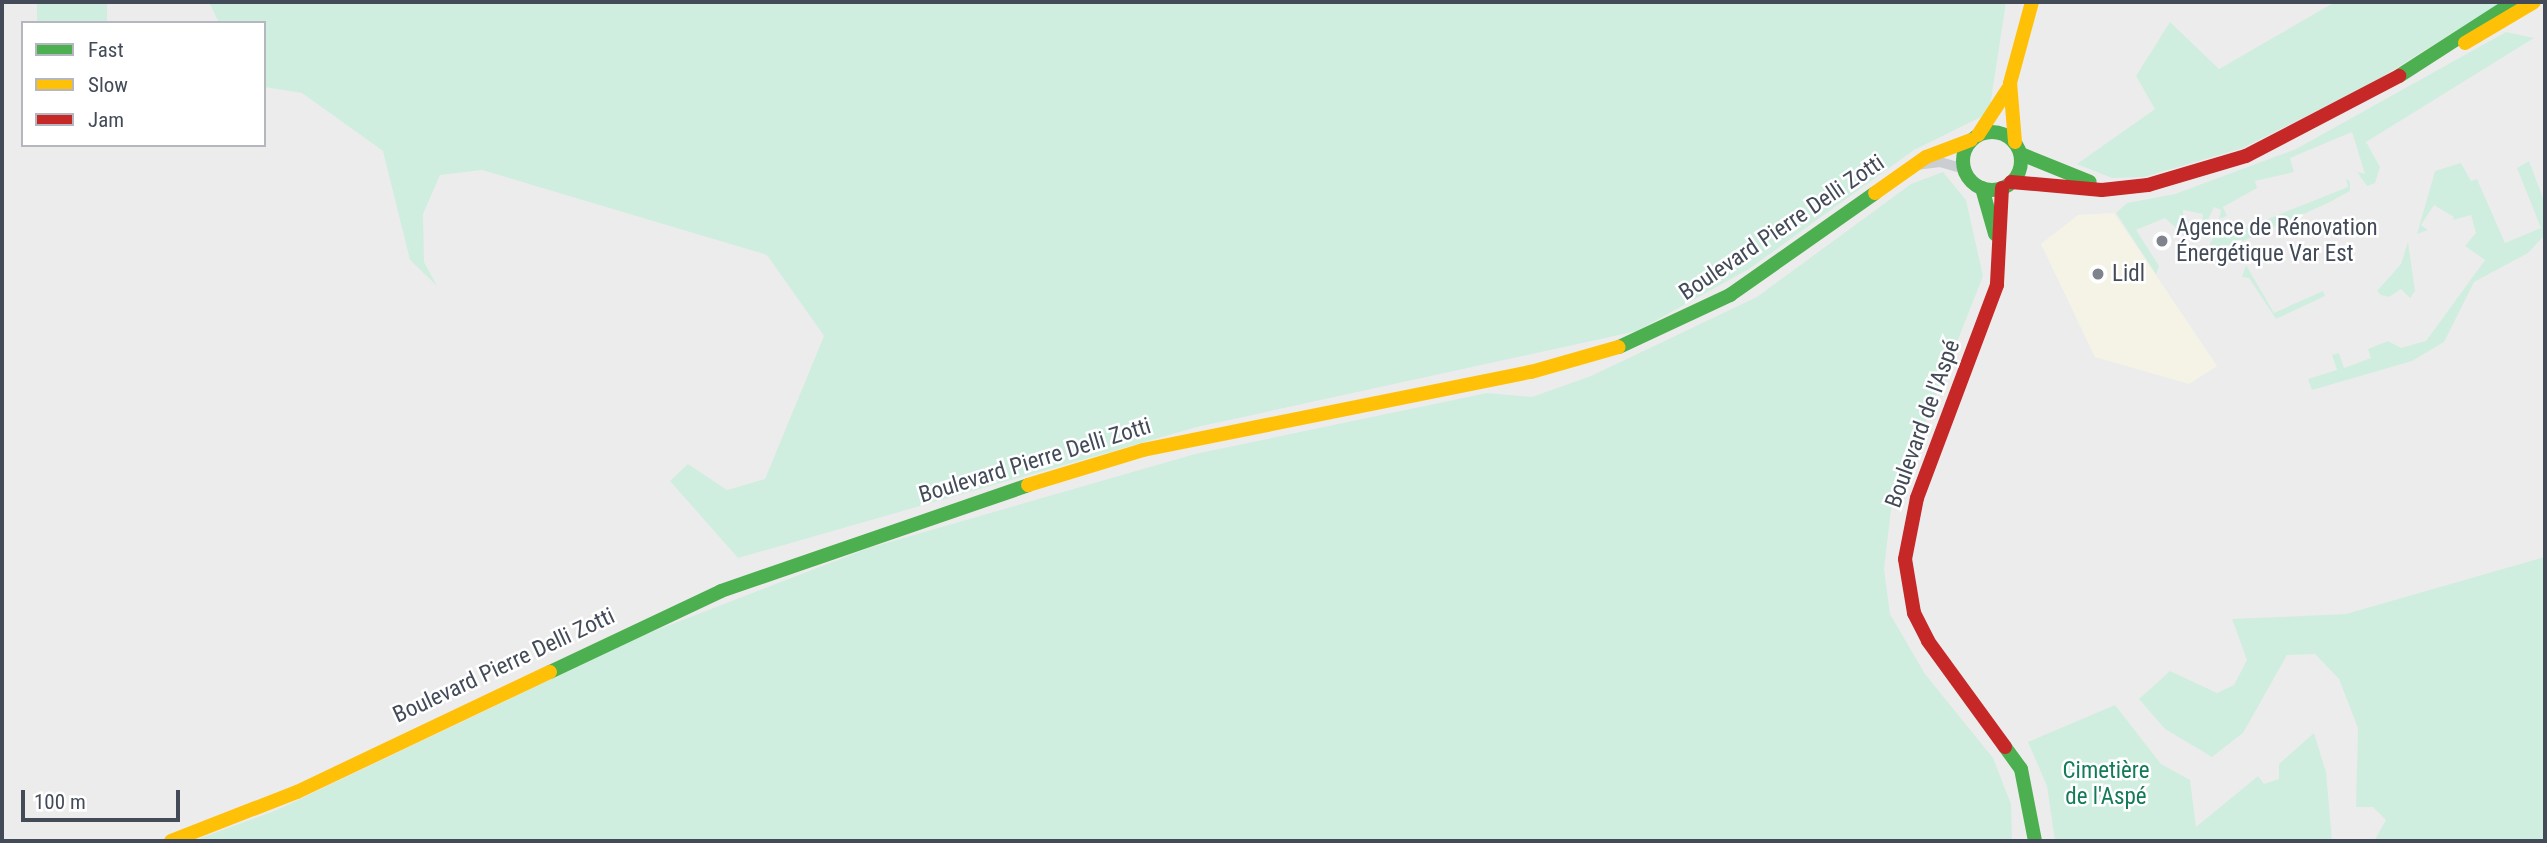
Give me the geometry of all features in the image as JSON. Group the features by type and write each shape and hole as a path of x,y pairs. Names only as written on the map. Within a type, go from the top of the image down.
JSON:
{"street":[{"path":"2380,88 2514,2"},
{"path":"2030,3 2010,83 1975,137 1964,169 1982,188 2007,185 2126,187 2246,156 2380,88 2534,2"},
{"path":"2007,185 2018,148 2010,83"},
{"path":"1975,137 1998,132 2018,148 2074,178 2126,187"},
{"name":"Boulevard Pierre Delli Zotti","path":"171,841 297,792 721,591 967,503 1143,450 1531,372 1637,342 1731,295 1915,166 1975,137"},
{"name":"Boulevard Pierre Delli Zotti","path":"1915,166 1940,162 1964,169"},
{"name":"Boulevard de l'Aspé","path":"2007,185 1999,242 1997,285 1917,498 1906,584 1928,641 2021,769 2035,841"},
{"name":"Boulevard de l'Aspé","path":"1982,188 1999,242"}],"shaded area":[{"path":"2114,213 2217,366 2189,384 2095,357 2041,244 2078,215"}],"green space":[{"path":"37,2 107,2 107,21 37,21"},
{"path":"209,2 2006,2 1989,113 1914,150 1749,269 1637,331 1197,427 738,558 670,481 688,464 727,490 765,479 824,336 767,255 482,170 440,175 423,214 424,262 437,286 410,260 383,151 302,93 266,87 266,21 218,21"},
{"path":"2335,2 2502,2 2374,82 2243,148 2144,177 2112,178 2077,164 2155,109 2136,76 2170,22 2219,69"},
{"path":"2506,32 2534,38 2366,142 2380,167 2375,183 2367,186 2357,172 2365,174 2352,132 2290,158 2294,172 2255,181 2257,188 2223,207 2227,216 2219,219 2221,210 2214,207 2202,232 2203,214 2183,210 2183,226 2195,245 2165,218 2136,230 2159,266 2156,274 2116,213 2127,203 2175,194 2296,149"},
{"path":"2529,161 2545,203 2543,237 2528,253 2474,282 2444,342 2412,361 2312,390 2308,379 2337,370 2332,355 2339,353 2344,368 2371,358 2368,349 2388,341 2401,348 2426,341 2485,260 2465,246 2476,233 2471,215 2453,220 2454,217 2434,205 2421,225 2428,230 2417,234 2435,171 2461,163 2471,181 2477,179 2505,243 2541,228 2517,168"},
{"path":"1943,172 1966,200 1983,276 1891,510 1884,569 1890,614 1925,674 1993,758 2011,804 2012,841 193,841 277,810 644,635 869,548 1195,454 1487,393 1532,397 1591,376 1757,297 1911,184"},
{"path":"2346,178 2350,182 2350,191 2330,202 2212,255 2206,251 2219,227 2229,223 2233,232 2243,229 2348,187"},
{"path":"2408,242 2415,291 2410,298 2401,289 2389,297 2381,295 2377,291 2401,264"},
{"path":"2246,265 2274,313 2323,291 2325,296 2276,319 2249,278 2242,277"},
{"path":"2545,557 2545,841 2374,841 2386,820 2373,807 2356,807 2358,728 2339,679 2315,654 2287,655 2243,733 2212,757 2165,729 2139,699 2170,671 2217,693 2234,685 2247,660 2232,619 2346,614"},
{"name":"Cimetière de l'Aspé","path":"2115,705 2161,764 2190,780 2196,827 2258,776 2264,784 2279,779 2279,764 2314,733 2326,772 2332,841 2055,841 2047,786 2028,742"}],"traffic: fast":[{"path":"2399,76 2514,2"},
{"path":"1986,132 1998,132 2013,140 2021,155 2021,161 2021,167 2013,182 1998,190 1986,190 1971,182 1963,167 1963,155 1971,140 1986,132"},
{"path":"2021,154 2090,182"},
{"path":"1982,188 1995,234"},
{"path":"1619,347 1730,295 1875,193"},
{"path":"550,672 721,591 1028,485"},
{"path":"2005,747 2021,769 2035,841"}],"traffic: slow":[{"path":"2015,142 2010,83 2032,2"},
{"path":"2465,43 2534,2"},
{"path":"1978,135 2008,89"},
{"path":"1875,193 1926,157 1971,140"},
{"path":"1028,485 1143,450 1531,372 1619,347"},
{"path":"171,841 297,792 550,672"}],"traffic: jam":[{"path":"2011,182 2102,190 2148,185 2246,156 2399,76"},
{"path":"2002,188 1997,285 1917,498 1905,559 1914,613 1928,641 2005,747"}],"place":[{"name":"Agence de Rénovation Énergétique Var Est","path":"2162,241"},
{"name":"Lidl","path":"2098,274"}]}
